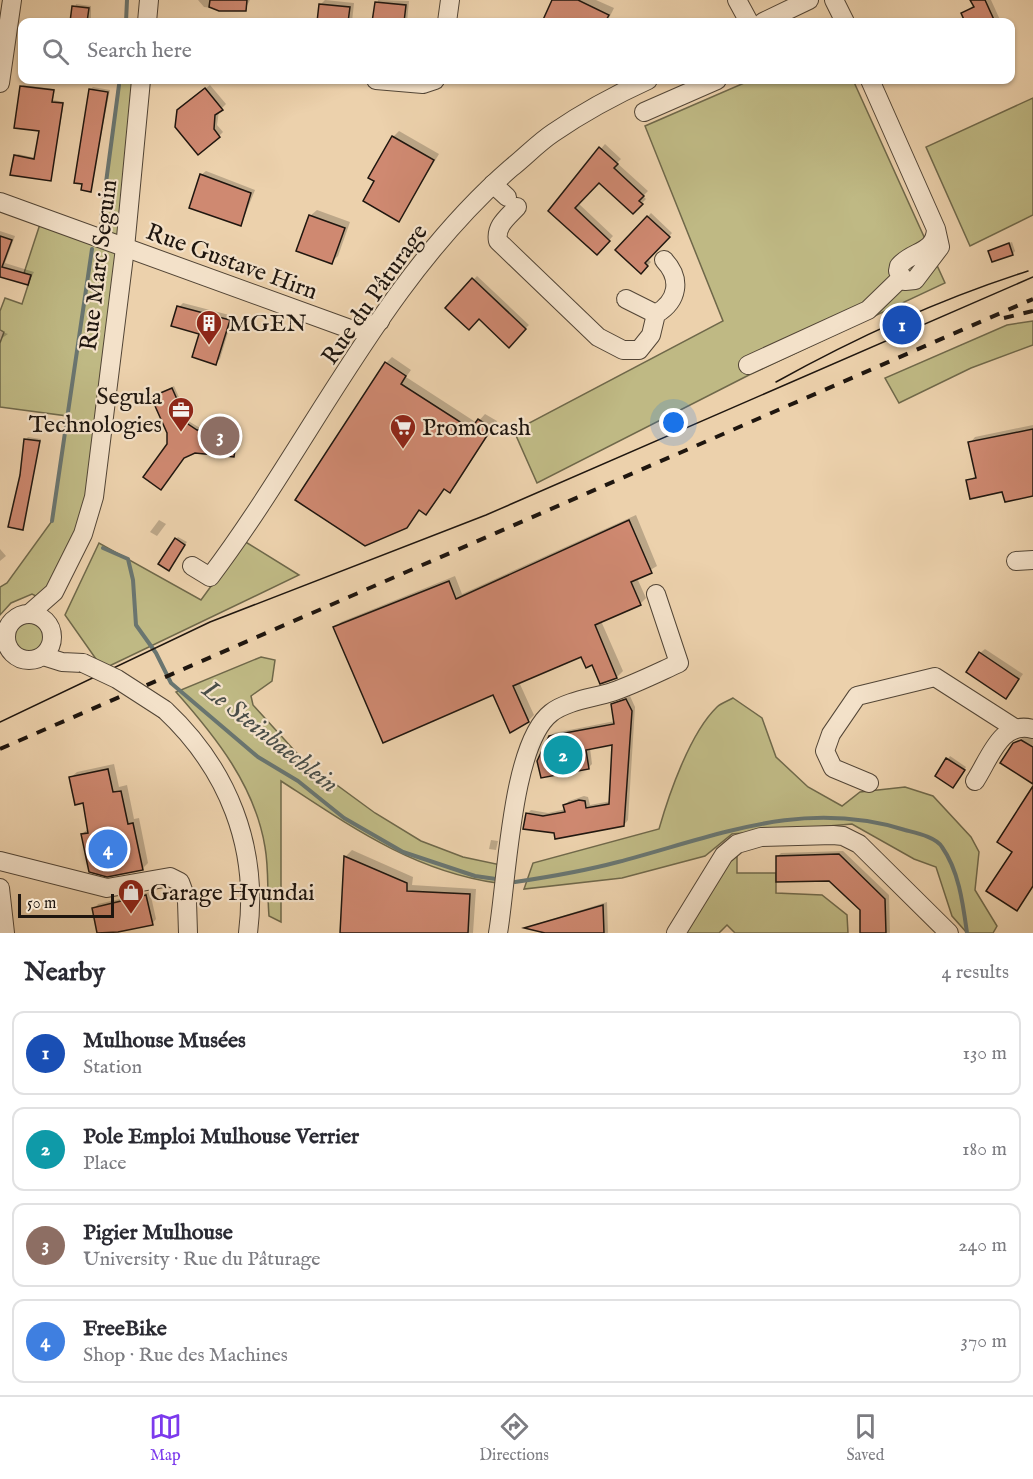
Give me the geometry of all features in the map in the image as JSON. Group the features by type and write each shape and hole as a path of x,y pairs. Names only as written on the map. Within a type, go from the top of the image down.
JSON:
{"street":[{"path":"0,83 12,0"},
{"path":"147,18 149,0"},
{"path":"448,18 450,0"},
{"path":"737,0 747,18"},
{"path":"771,18 809,0"},
{"path":"834,0 843,18"},
{"name":"Rue Marc Seguin","path":"29,614 54,592 79,543 94,497 126,248 141,84"},
{"name":"Rue du Pâturage","path":"192,566 210,577 237,542 380,321 449,229 494,184 552,134 641,84"},
{"path":"644,112 708,84"},
{"path":"748,365 868,310 901,278 899,266 928,249 935,238 936,229 872,84"},
{"path":"494,184 512,202 496,234 498,241 598,337 623,350 639,350 651,335 656,314 667,307 675,296 674,276 664,260"},
{"name":"Rue Gustave Hirn","path":"0,202 350,329"},
{"path":"626,299 639,308 656,314"},
{"path":"350,329 364,329 380,321"},
{"path":"350,329 356,339 357,357"},
{"name":"Rue Marc Seguin","path":"52,633 54,592"},
{"path":"498,933 516,798 524,759 536,733 550,713 614,691 680,663 656,594"},
{"path":"52,633 52,644 43,656 30,661 8,656 3,632 15,619 29,614 42,618 52,633 82,663 124,683 165,711 189,734 204,753 227,793 237,817 250,872 248,933"},
{"path":"43,656 62,662 82,663"},
{"path":"869,783 833,768 825,751 831,734 857,696 935,677 1012,728"},
{"path":"975,781 1005,733 1021,726 1033,729"},
{"path":"676,933 724,855 737,844 761,837 833,835 843,836 859,844 945,932"},
{"path":"0,861 107,888 170,877 180,882 187,901 188,933"},
{"path":"0,888 5,933"}],"shaded area":[{"path":"118,84 141,84 94,497 44,600 32,594 11,603 0,615 0,587 7,583 52,521 67,416 0,407 0,343 4,332 0,330 0,311 5,298 22,304 31,276 24,273 42,218 96,238 101,220"},
{"path":"742,84 855,84 945,283 749,375 537,483 514,431 723,321 645,126"},
{"path":"1033,98 1033,215 970,246 926,147"},
{"path":"1033,321 1033,345 971,368 899,403 885,378 1007,325"},
{"path":"244,541 299,575 103,669 65,615 99,543 201,600"},
{"path":"30,620 42,624 46,636 42,648 30,652 18,648 14,636 18,624"},
{"path":"261,657 275,660 272,681 251,696 253,705 304,761 375,813 421,841 463,857 501,865 497,883 466,877 410,857 358,830 281,781 281,922 269,916 265,847 252,803 243,783 219,745 176,692"},
{"path":"733,698 762,718 776,757 808,787 842,806 860,792 905,787 933,796 971,837 979,852 975,890 997,926 993,933 967,933 952,916 936,867 914,859 852,824 732,834 705,856 622,878 524,889 533,863 659,829 668,799 698,732 717,707"},
{"path":"737,844 737,873 776,873 776,893 822,895 847,915 848,933 735,933 727,925 719,933 678,933"}],"building":[{"path":"210,0 247,0 246,11 219,11 209,7"},
{"path":"552,0 578,0 609,15 607,18 544,18"},
{"path":"970,0 985,0 993,18 963,18 961,13 974,7"},
{"path":"375,2 406,5 404,18 373,18"},
{"path":"319,4 350,7 349,18 317,18"},
{"path":"72,6 89,8 88,18 70,18"},
{"path":"20,86 54,90 52,102 63,103 51,181 10,175 14,155 34,159 39,131 14,128"},
{"path":"205,88 223,110 215,115 214,129 220,137 198,155 175,127 177,110"},
{"path":"89,89 108,92 91,192 81,190 82,184 74,183"},
{"path":"392,136 434,160 399,222 363,201 374,181 368,178"},
{"path":"599,147 618,164 614,168 644,196 639,201 643,204 633,214 599,183 575,208 610,241 597,255 548,211"},
{"path":"200,174 251,193 241,226 189,208"},
{"path":"309,215 345,228 332,264 296,251"},
{"path":"647,216 670,237 645,263 648,266 641,274 615,250"},
{"path":"0,236 12,240 2,267 31,275 28,285 0,277"},
{"path":"1009,243 1013,255 992,262 988,251"},
{"path":"472,278 526,329 509,348 479,319 469,330 445,308"},
{"name":"MGEN","path":"177,306 230,320 216,365 192,357 199,334 171,326"},
{"name":"Promocash","path":"385,362 406,376 401,384 471,429 478,419 492,428 450,493 444,489 426,515 419,510 407,528 365,546 295,500"},
{"path":"172,388 188,424 197,430 237,434 234,457 195,453 184,458 161,490 143,477 167,444 167,433 151,397"},
{"path":"1033,429 1033,496 1005,502 1002,492 970,499 966,480 976,478 968,442"},
{"path":"24,439 40,441 23,530 8,527 20,475"},
{"path":"629,520 652,573 631,582 641,605 595,625 617,678 600,684 592,665 586,668 581,657 513,686 529,722 510,733 493,695 383,743 333,627 449,581 456,599"},
{"path":"175,538 185,545 169,571 158,564"},
{"path":"979,652 1019,679 1006,699 966,672"},
{"path":"626,699 632,711 624,826 555,839 554,833 523,829 526,813 543,816 565,812 563,805 579,800 585,801 586,808 609,804 612,745 586,750 589,769 541,778 537,761 549,736 614,724 611,704"},
{"path":"1021,740 1033,747 1033,784 1000,763 1013,743"},
{"path":"946,758 965,770 953,788 935,776"},
{"path":"108,769 113,792 121,791 128,824 133,823 143,870 107,877 89,872 81,834 88,833 83,803 75,805 69,777"},
{"path":"1033,786 1033,886 1017,911 986,891 1012,852 997,842"},
{"path":"839,854 885,899 886,933 860,933 860,910 829,881 776,882 776,856"},
{"path":"344,856 407,883 407,891 470,894 468,933 340,933"},
{"path":"146,895 153,925 118,932 97,933 92,908"},
{"path":"603,905 604,933 545,933 524,928"}],"waterway":[{"name":"Le Steinbaechlein","path":"126,18 127,0"},
{"name":"Le Steinbaechlein","path":"101,220 119,85"},
{"name":"Le Steinbaechlein","path":"52,521 92,249"},
{"name":"Le Steinbaechlein","path":"103,548 128,559 133,580 136,625 156,653 171,683 258,757 298,781 344,818 403,852 475,876 496,879"},
{"name":"Le Steinbaechlein","path":"515,882 605,865 760,824 795,819 831,818 867,821 920,834 939,844 953,866 962,899 967,933"}],"tram line":[{"path":"776,382 899,320 1028,271"},
{"path":"0,722 210,622 486,515 1033,277"}],"railway":[{"path":"0,749 1033,299"},
{"path":"1004,318 1033,311"}],"place":[{"name":"Mulhouse Musées","path":"902,325"},
{"name":"MGEN","path":"209,346"},
{"name":"Segula Technologies","path":"181,433"},
{"name":"Pigier Mulhouse","path":"220,436"},
{"name":"Promocash","path":"403,450"},
{"name":"Pole Emploi Mulhouse Verrier","path":"563,755"},
{"name":"FreeBike","path":"108,849"},
{"name":"Garage Hyundai","path":"131,915"}]}
